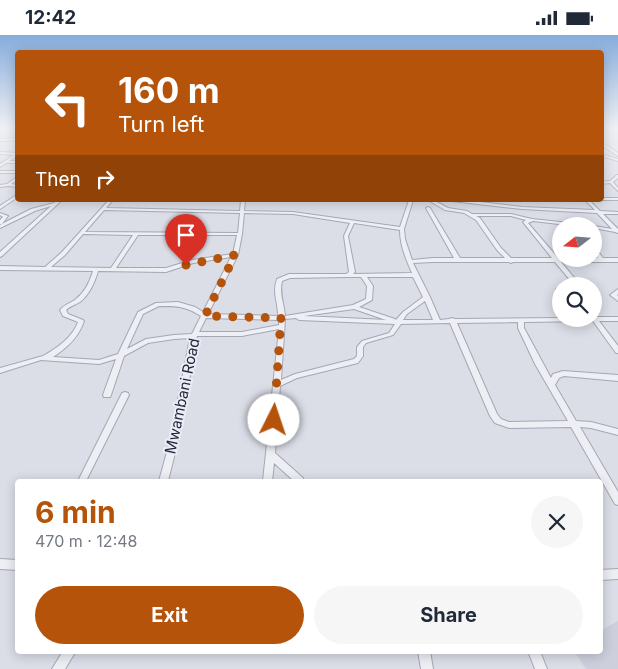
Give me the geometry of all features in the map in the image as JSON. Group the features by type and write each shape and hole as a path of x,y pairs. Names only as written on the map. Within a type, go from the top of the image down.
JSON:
{"street":[{"path":"0,166 11,158"},
{"path":"0,162 15,162"},
{"path":"0,172 15,172"},
{"path":"8,185 15,179"},
{"path":"612,199 618,190 615,180"},
{"path":"0,185 15,186"},
{"path":"0,208 15,197"},
{"path":"604,199 618,199"},
{"path":"604,199 618,204"},
{"path":"0,227 33,210 58,202"},
{"path":"0,255 58,202"},
{"path":"47,269 63,254 109,202"},
{"name":"Mwambani Road","path":"164,479 174,441 194,335 235,255 240,234 243,202"},
{"path":"411,202 402,229 401,239 436,321"},
{"path":"434,202 447,209 473,215 512,215 552,222"},
{"path":"492,202 498,205 618,213"},
{"path":"589,202 618,232"},
{"path":"428,208 458,260"},
{"path":"102,209 293,213 402,229"},
{"path":"556,210 559,217"},
{"path":"0,214 6,216 0,223"},
{"path":"473,215 478,219 499,249 511,261"},
{"path":"533,220 525,222 552,254"},
{"path":"346,276 352,272 346,236 353,221"},
{"path":"602,229 618,232"},
{"path":"81,233 240,234"},
{"path":"113,269 136,234"},
{"path":"0,268 171,270 192,263 235,255"},
{"path":"410,262 552,260"},
{"path":"602,260 618,260"},
{"path":"563,267 571,277"},
{"path":"0,371 56,352 77,331 81,321 65,315 63,310 66,306 77,301 86,292 95,276 96,269"},
{"path":"268,479 282,326 279,280 284,278 416,275"},
{"path":"281,318 354,307 369,300 370,286 363,276"},
{"path":"618,291 614,295 618,299"},
{"path":"276,385 295,377 356,361 360,356 359,349 362,344 391,334 404,313 427,297"},
{"path":"107,395 121,355 140,313 158,304 178,304 193,308 205,316 398,322 509,320 521,324 552,321"},
{"path":"354,307 398,322"},
{"path":"602,320 618,319"},
{"path":"452,320 494,416 498,421 509,425 591,425 618,433"},
{"path":"521,324 551,385 618,501"},
{"path":"41,358 94,362 121,355 146,341 194,335 242,335 282,326"},
{"path":"600,327 618,351"},
{"path":"551,385 556,376 563,373 618,379"},
{"path":"83,479 125,395"},
{"path":"271,455 298,479"},
{"path":"0,564 15,565"},
{"path":"603,575 618,574"},
{"path":"58,669 68,654"},
{"path":"424,654 427,669"},
{"path":"535,654 541,669"}],"shaded area":[{"path":"618,621 618,669 586,669 576,654 603,654 603,629"}],"route":[{"path":"186,265 235,255 205,316 281,318 282,326 274,420"}]}
